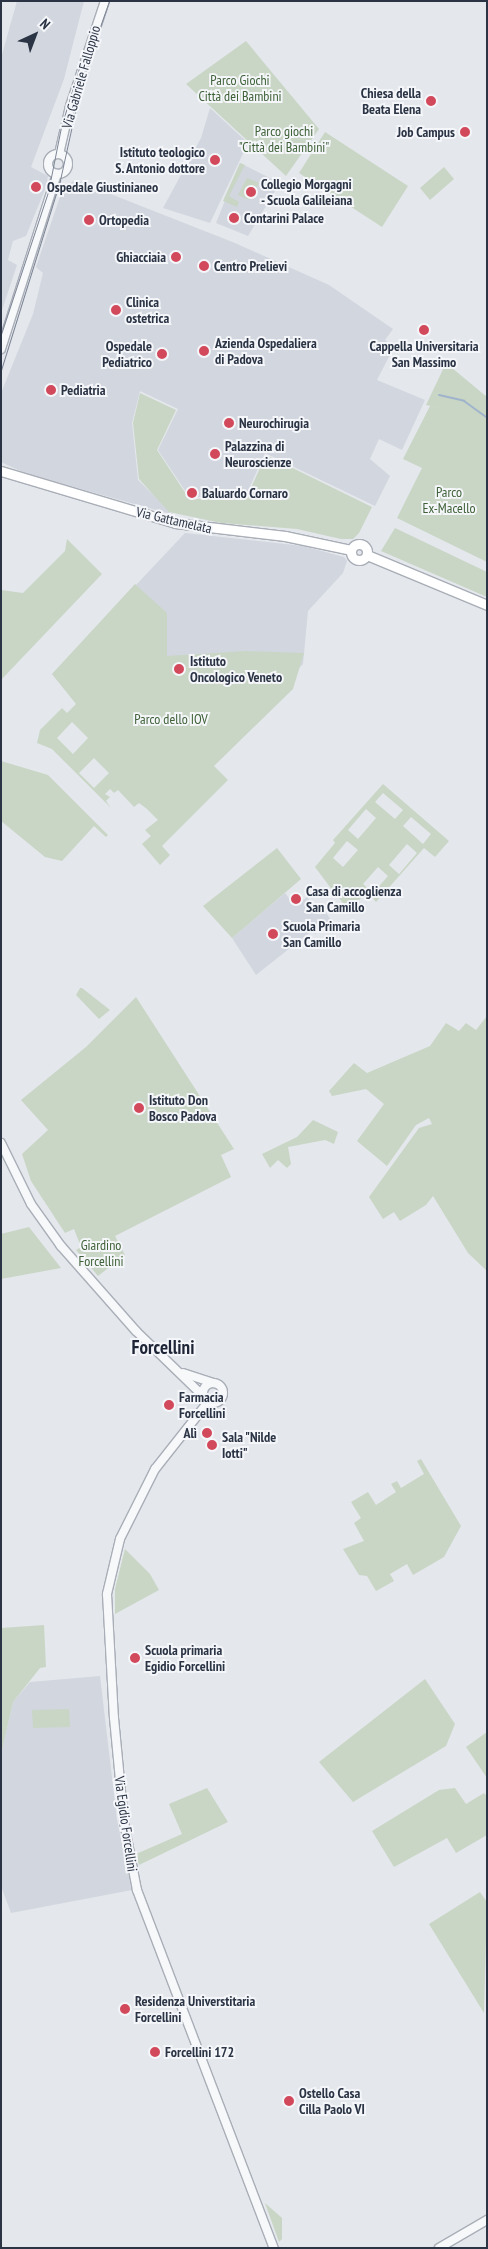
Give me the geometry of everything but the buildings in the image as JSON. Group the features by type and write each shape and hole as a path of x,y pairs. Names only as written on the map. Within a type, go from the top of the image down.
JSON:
{"main road":[{"name":"Via Gattamelata","path":"1,471 175,523 285,536 351,550 356,560 366,555 487,604"}],"street":[{"name":"Via Gabriele Falloppio","path":"59,154 70,106 104,1"},
{"path":"1,349 57,174 68,165 59,154 52,156 48,163 57,174"},
{"path":"1,1143 31,1204 56,1239 136,1331 183,1373 206,1399 218,1403 223,1397 221,1387 183,1373"},
{"path":"206,1399 204,1388 214,1383"},
{"name":"Via Egidio Forcellini","path":"206,1399 152,1473 120,1539 107,1594 114,1718 124,1822 137,1890 274,2248"},
{"path":"439,2248 487,2220"}],"shaded area":[{"path":"17,1 84,1 64,79 31,167 48,176 46,187 26,236 13,241 8,260 17,265 1,313 1,58"},
{"name":"Istituto teologico S. Antonio dottore","path":"210,108 248,143 210,223 163,208 201,138"},
{"name":"Collegio Morgagni - Scuola Galileiana","path":"240,163 280,183 248,236 216,223"},
{"name":"Azienda Ospedaliera di Padova","path":"75,180 235,243 329,285 393,329 385,340 394,347 377,380 425,400 402,450 379,439 370,459 390,476 375,506 265,453 248,491 190,498 158,450 178,409 140,391 132,423 138,480 174,515 27,474 1,462 1,393 33,314 43,273 36,267 63,188"},
{"name":"Istituto Oncologico Veneto","path":"185,533 303,546 344,557 347,561 343,573 308,611 303,664 166,812 52,674"},
{"name":"Scuola Primaria San Camillo","path":"285,893 295,906 307,897 320,915 325,911 333,923 315,934 313,931 309,933 256,975 232,938"},
{"path":"100,1676 117,1820 132,1890 11,1913 1,1886 1,1755 13,1702 30,1682"}],"green space":[{"name":"Parco Giochi Città dei Bambini","path":"246,41 319,129 286,176 186,84"},
{"path":"325,132 408,186 382,227 299,173"},
{"path":"240,163 245,165 229,196 239,202 237,207 223,201"},
{"path":"444,167 454,179 430,200 420,188"},
{"path":"247,178 259,183 249,200 238,195"},
{"name":"Parco Ex-Macello","path":"446,363 487,397 487,562 397,518 422,468 403,459 430,406 449,410 426,405"},
{"path":"140,393 176,410 157,450 190,500 249,492 266,455 372,507 359,533 353,539 341,539 297,529 221,523 169,512 139,479 133,423"},
{"path":"395,528 487,572 487,597 381,551"},
{"path":"67,539 102,574 1,680 1,590 23,593 65,551"},
{"name":"Parco dello IOV","path":"135,584 167,613 167,656 246,651 304,653 293,689 214,766 228,780 162,846 170,855 160,865 142,844 151,836 145,830 158,820 147,809 139,803 134,807 118,790 114,793 110,789 105,794 110,797 106,801 111,808 52,749 37,743 40,730 62,708 67,713 76,704 52,674","holes":["72,722 88,738 73,754 57,738","94,758 109,773 94,788 79,773"]},
{"path":"1,761 48,775 108,835 106,837 94,826 62,861 45,857 1,821"},
{"path":"383,784 449,841 435,857 424,848 376,902 368,892 348,910 339,898 342,894 336,888 333,891 315,867 335,843 333,840","holes":["383,793 403,810 395,819 375,802","366,809 376,818 358,839 348,830","411,817 431,834 423,844 403,826","347,841 358,850 343,867 333,858","407,844 417,853 399,874 389,865","378,867 388,876 373,893 363,884"]},
{"path":"277,848 301,879 232,938 203,906"},
{"path":"80,988 110,1010 99,1019 76,995"},
{"name":"Giardino Forcellini","path":"136,997 234,1149 221,1155 231,1177 115,1236 125,1255 98,1276 76,1250 81,1247 74,1229 65,1233 31,1181 22,1154 48,1130 21,1100 86,1047"},
{"path":"487,1016 487,1271 468,1253 433,1196 426,1205 400,1221 394,1212 383,1219 369,1197 419,1128 432,1124 429,1118 416,1125 387,1166 357,1141 384,1104 366,1089 332,1096 329,1091 354,1063 367,1073 430,1046 446,1023 459,1031 466,1023 476,1030"},
{"path":"313,1120 338,1132 334,1144 325,1140 288,1147 291,1164 287,1168 278,1160 270,1168 262,1154 297,1137"},
{"path":"29,1227 61,1268 1,1279 1,1234"},
{"path":"421,1459 461,1526 444,1557 413,1575 407,1564 390,1574 394,1581 376,1591 367,1576 359,1575 343,1549 364,1541 354,1523 361,1518 351,1502 368,1492 376,1505 396,1492 391,1484 397,1481 401,1488 424,1474 417,1461"},
{"path":"125,1549 150,1574 159,1590 115,1614 115,1589"},
{"path":"44,1625 46,1667 40,1668 13,1702 1,1755 1,1628"},
{"path":"425,1679 455,1724 446,1746 353,1802 319,1762"},
{"path":"69,1709 70,1727 33,1728 32,1710"},
{"path":"487,1732 487,1778 466,1747"},
{"path":"207,1788 228,1822 139,1865 136,1854 182,1834 169,1804"},
{"path":"455,1788 466,1804 484,1793 487,1796 487,1835 456,1853 447,1838 394,1867 372,1831 439,1790"},
{"path":"480,1892 487,1902 484,2013 429,1924"},
{"path":"265,2203 282,2218 282,2239 279,2242"}],"waterway":[{"path":"439,395 464,401 487,418"}],"tram line":[{"path":"1,370 60,180 83,75 109,1"},
{"path":"1,334 48,192 61,127 91,29"}],"place":[{"name":"Chiesa della Beata Elena","path":"431,101"},
{"name":"Job Campus","path":"465,132"},
{"name":"Istituto teologico S. Antonio dottore","path":"215,160"},
{"name":"Ospedale Giustinianeo","path":"36,187"},
{"name":"Collegio Morgagni - Scuola Galileiana","path":"251,192"},
{"name":"Contarini Palace","path":"234,218"},
{"name":"Ortopedia","path":"89,220"},
{"name":"Ghiacciaia","path":"176,257"},
{"name":"Centro Prelievi","path":"204,266"},
{"name":"Clinica ostetrica","path":"116,310"},
{"name":"Cappella Universitaria San Massimo","path":"424,330"},
{"name":"Azienda Ospedaliera di Padova","path":"204,351"},
{"name":"Ospedale Pediatrico","path":"162,354"},
{"name":"Pediatria","path":"51,390"},
{"name":"Neurochirugia","path":"229,423"},
{"name":"Palazzina di Neuroscienze","path":"215,454"},
{"name":"Baluardo Cornaro","path":"192,493"},
{"name":"Istituto Oncologico Veneto","path":"179,669"},
{"name":"Casa di accoglienza San Camillo","path":"296,899"},
{"name":"Scuola Primaria San Camillo","path":"273,934"},
{"name":"Istituto Don Bosco Padova","path":"139,1108"},
{"name":"Farmacia Forcellini","path":"169,1405"},
{"name":"Alì","path":"207,1433"},
{"name":"Sala \"Nilde Iotti\"","path":"212,1445"},
{"name":"Scuola primaria Egidio Forcellini","path":"135,1658"},
{"name":"Residenza Universtitaria Forcellini","path":"125,2009"},
{"name":"Forcellini 172","path":"155,2052"},
{"name":"Ostello Casa Cilla Paolo VI","path":"289,2101"}],"district":[{"name":"Forcellini","path":"163,1348"}],"park label":[{"name":"Parco giochi \"Città dei Bambini\"","path":"284,140"}]}
